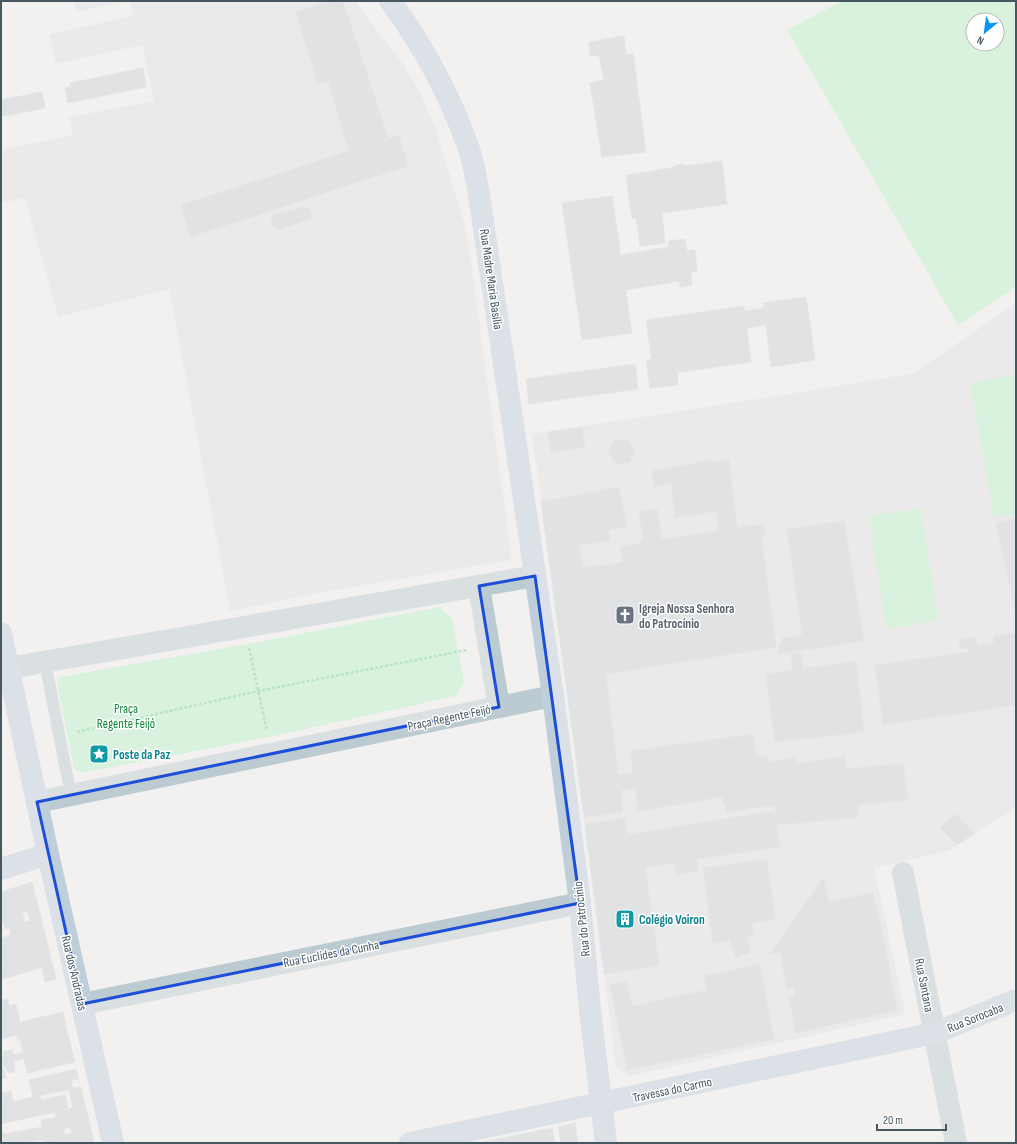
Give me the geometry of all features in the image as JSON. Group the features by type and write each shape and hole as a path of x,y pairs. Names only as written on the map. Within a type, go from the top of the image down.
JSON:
{"main road":[{"name":"Rua Madre Maria Basília","path":"390,1 408,25 436,73 455,112 468,148 478,188 535,576"},
{"path":"535,576 553,696"},
{"path":"1,633 37,802"},
{"name":"Rua do Patrocínio","path":"553,696 580,903 590,1010 606,1143"},
{"name":"Rua dos Andradas","path":"37,802 113,1143"},
{"path":"1,869 48,854"},
{"name":"Rua Sorocaba","path":"935,1033 1016,1000"},
{"name":"Travessa do Carmo","path":"410,1143 935,1033"}],"street":[{"path":"9,668 535,576"},
{"name":"Praça Regente Feijó","path":"479,586 499,707"},
{"name":"Praça Regente Feijó","path":"37,802 553,696"},
{"name":"Rua Santana","path":"903,873 956,1143"},
{"name":"Rua Euclides da Cunha","path":"82,1004 580,903"}],"lane":[{"path":"45,662 71,796"}],"path":[{"path":"248,644 269,738"},
{"path":"76,732 258,691 489,646"}],"highlighted area":[{"path":"535,576 580,903 82,1004 37,802 499,707 479,586"}],"shaded area":[{"path":"74,1 123,1 77,12"},
{"path":"130,1 356,1 401,61 421,94 436,129 467,233 512,560 334,590 230,611 169,289 58,317 25,198 1,203 1,150 73,135 69,117 154,101 142,45 55,64 50,34 133,16"},
{"path":"1016,303 1016,807 948,851 874,868 905,1011 902,1015 630,1076 616,1067 532,434 914,373"}],"green space":[{"path":"842,1 1016,1 1016,287 958,325 787,30"},
{"path":"1016,374 1016,513 994,518 970,383"},
{"path":"920,508 939,620 886,629 869,516"},
{"name":"Praça Regente Feijó","path":"440,607 452,619 464,682 456,696 269,737 81,773 74,768 57,683 60,677 248,644"}],"building":[{"path":"331,1 343,1 388,138 349,151 328,81 318,84 296,12"},
{"path":"624,36 626,53 624,53 624,55 633,54 646,152 602,157 590,83 604,80 599,55 590,56 589,42"},
{"path":"143,68 146,87 68,103 65,88 71,87 70,83"},
{"path":"42,92 45,108 1,117 1,100"},
{"path":"399,135 408,166 190,237 181,205"},
{"path":"722,161 727,204 662,213 665,243 640,246 636,218 632,219 626,175 672,168 683,164 686,166"},
{"path":"612,196 632,333 582,340 562,203"},
{"path":"306,207 312,212 312,217 309,219 279,230 272,226 272,217 275,214"},
{"path":"685,239 687,251 695,250 697,271 691,272 692,285 680,287 679,281 626,290 621,255 669,247 668,241"},
{"path":"806,297 815,360 771,367 766,325 747,328 744,311 764,308 763,303"},
{"path":"744,306 751,362 654,376 646,320"},
{"path":"652,359 654,376 677,373 678,385 650,388 646,360"},
{"path":"635,364 638,389 529,404 526,379"},
{"path":"582,427 585,447 551,452 548,432"},
{"path":"627,440 635,450 630,462 616,464 608,452 614,441"},
{"path":"713,460 713,463 729,460 737,528 764,524 765,536 761,537 761,533 684,545 687,568 658,572 655,558 623,562 620,547 640,544 639,542 643,541 639,512 657,509 662,539 719,531 716,511 675,518 671,484 654,487 652,471"},
{"path":"619,487 627,527 608,530 610,540 579,545 583,568 655,558 658,572 687,568 684,545 761,533 776,647 606,674 623,812 584,817 541,502"},
{"path":"1016,518 1016,615 996,523"},
{"path":"844,521 864,641 779,654 778,646 783,645 782,638 802,635 787,529"},
{"path":"1016,633 1016,705 883,725 875,665 969,652 969,648 960,649 959,640 977,637 977,645 994,643 993,636"},
{"path":"801,653 803,668 793,670 791,654"},
{"path":"856,661 864,732 775,742 766,674"},
{"path":"753,734 756,756 768,755 775,805 726,812 725,803 723,803 722,797 638,811 635,788 620,791 618,775 633,773 630,751"},
{"path":"845,757 846,769 903,763 908,800 857,805 858,817 777,825 769,762 796,758 797,763"},
{"name":"Colégio Voiron","path":"775,811 780,847 698,859 698,871 676,874 675,863 645,867 659,965 604,974 587,841"},
{"path":"955,814 975,833 957,845 940,828"},
{"path":"625,818 627,835 587,841 585,824"},
{"path":"767,859 775,919 752,923 754,935 746,936 751,952 736,957 730,940 713,943 703,868"},
{"path":"824,877 836,941 770,954"},
{"path":"32,882 41,917 30,921 27,911 22,913 25,922 5,929 1,917 1,892"},
{"path":"873,893 882,932 836,941 829,902"},
{"path":"41,917 48,946 17,956 9,928"},
{"path":"882,932 897,1010 796,1033 789,998 795,996 794,988 787,990 780,952"},
{"path":"11,935 17,956 1,961 1,938"},
{"path":"48,946 56,979 45,982 42,967 1,980 1,961"},
{"path":"760,964 774,1039 627,1070 610,985 627,982 632,1006 707,990 704,976"},
{"path":"8,999 9,1006 1,1008 1,1000"},
{"path":"16,1004 20,1022 63,1012 66,1027 18,1039 17,1035 1,1039 1,1008"},
{"path":"66,1027 75,1062 27,1073 24,1059 13,1061 15,1068 14,1072 9,1073 5,1066 3,1067 6,1078 1,1079 1,1053 2,1058 4,1057 3,1052 12,1050 13,1055 23,1053 20,1038"},
{"path":"76,1069 79,1079 71,1080 73,1089 33,1097 29,1080"},
{"path":"81,1087 85,1105 73,1108 69,1089"},
{"path":"11,1091 13,1101 1,1104 1,1093"},
{"path":"65,1095 68,1109 1,1124 1,1104 40,1096 41,1100"},
{"path":"85,1105 91,1129 72,1133 70,1127 60,1129 55,1112"},
{"path":"57,1117 60,1129 63,1129 65,1135 26,1143 1,1143 1,1133 4,1132 4,1134 42,1127 41,1120"},
{"path":"575,1123 578,1143 561,1143 558,1127"},
{"path":"552,1128 555,1143 518,1143 517,1135"},
{"path":"91,1129 94,1143 68,1143 74,1133"},
{"path":"74,1133 68,1143 43,1143 42,1140"},
{"path":"517,1135 518,1143 509,1143 508,1137"},
{"path":"508,1137 509,1143 479,1143"}],"place":[{"name":"Igreja Nossa Senhora do Patrocínio","path":"625,615"},
{"name":"Poste da Paz","path":"99,754"},
{"name":"Colégio Voiron","path":"625,919"}]}
